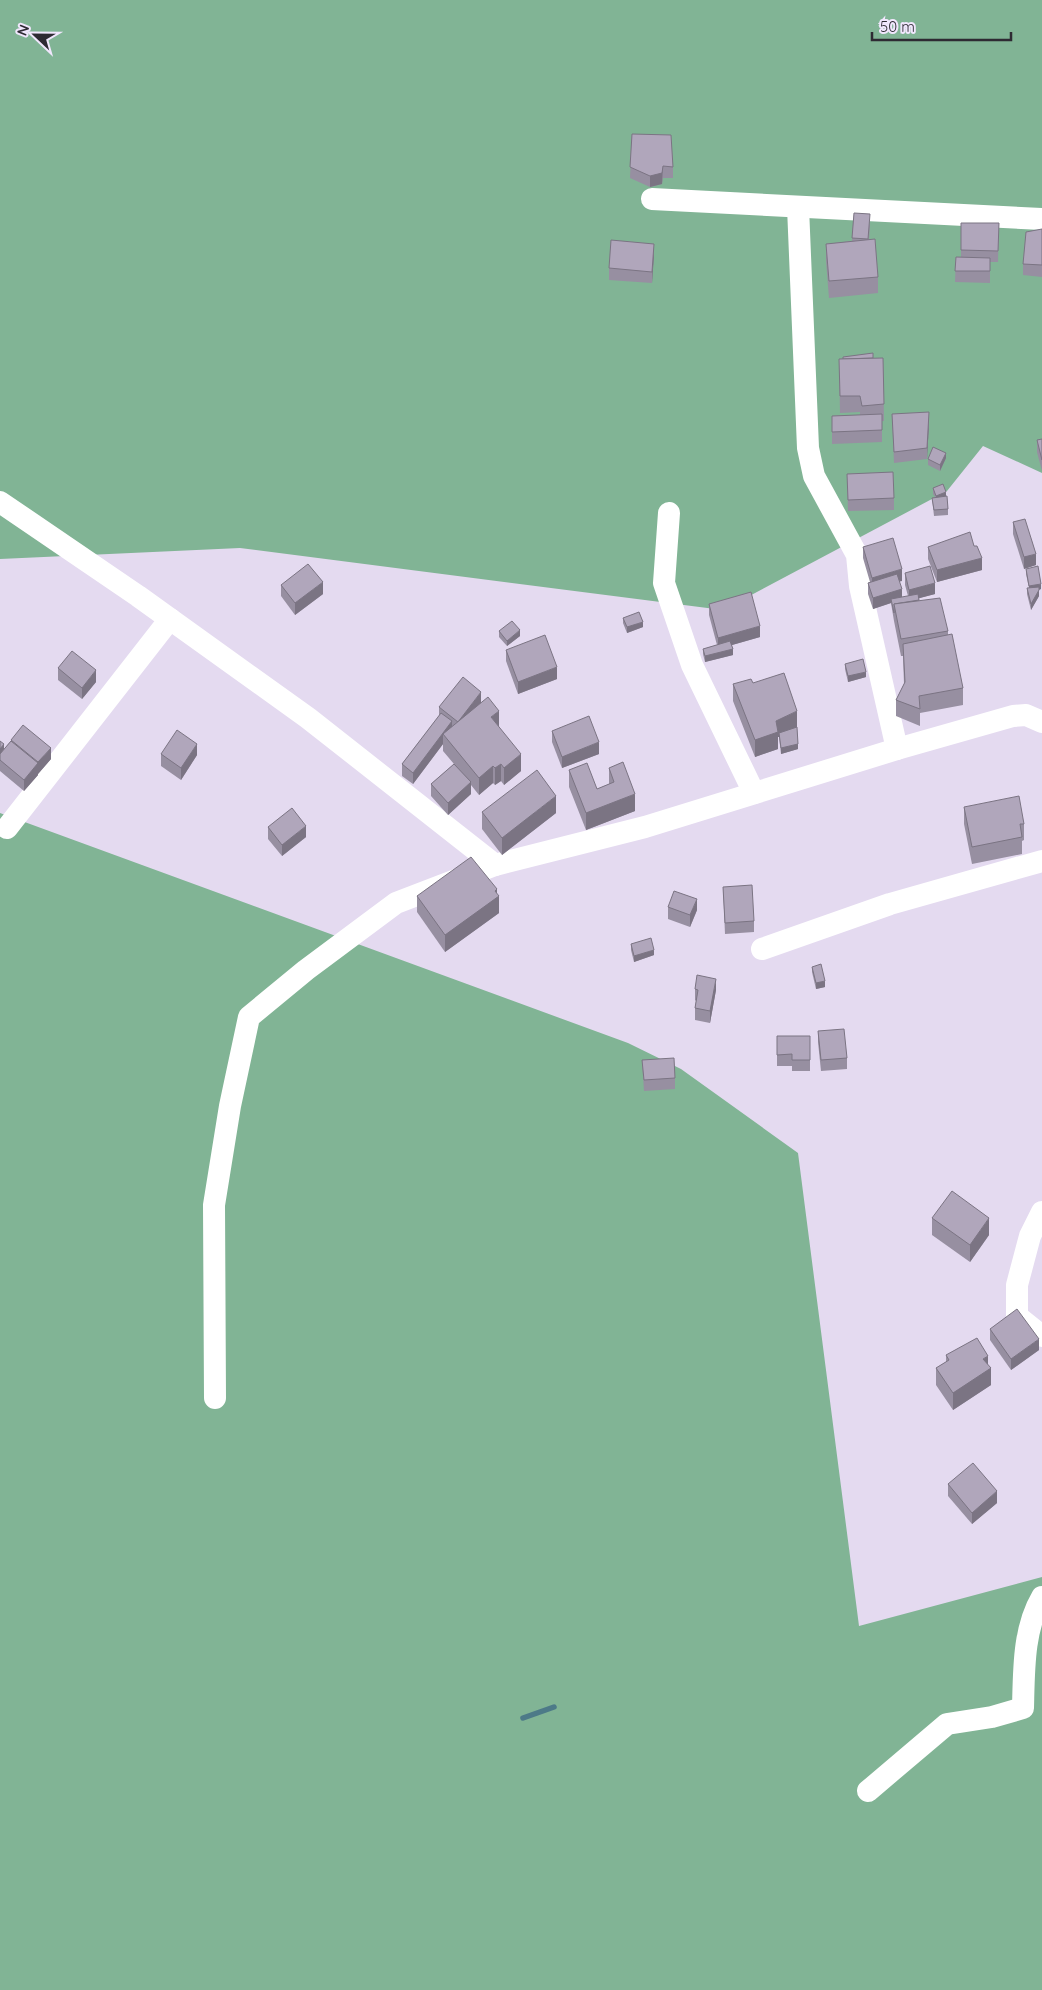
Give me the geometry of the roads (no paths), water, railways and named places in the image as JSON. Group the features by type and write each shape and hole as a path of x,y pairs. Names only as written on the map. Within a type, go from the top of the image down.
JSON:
{"street":[{"path":"652,199 1042,219"},
{"path":"798,207 808,448 814,476 857,555 860,586 897,749"},
{"path":"0,502 170,619 308,718 495,866"},
{"path":"669,513 664,583 692,665 754,793"},
{"path":"7,828 170,619"},
{"path":"215,1398 214,1205 230,1106 249,1018 396,903 495,866 645,827 897,749 1013,716 1026,715 1042,722"},
{"path":"762,949 890,904 1042,861"},
{"path":"1042,1212 1030,1236 1017,1285 1017,1316 1042,1336"},
{"path":"868,1791 947,1724 992,1717 1023,1708 1024,1667 1032,1613 1042,1597"}],"waterway":[{"path":"523,1718 554,1707"}]}
